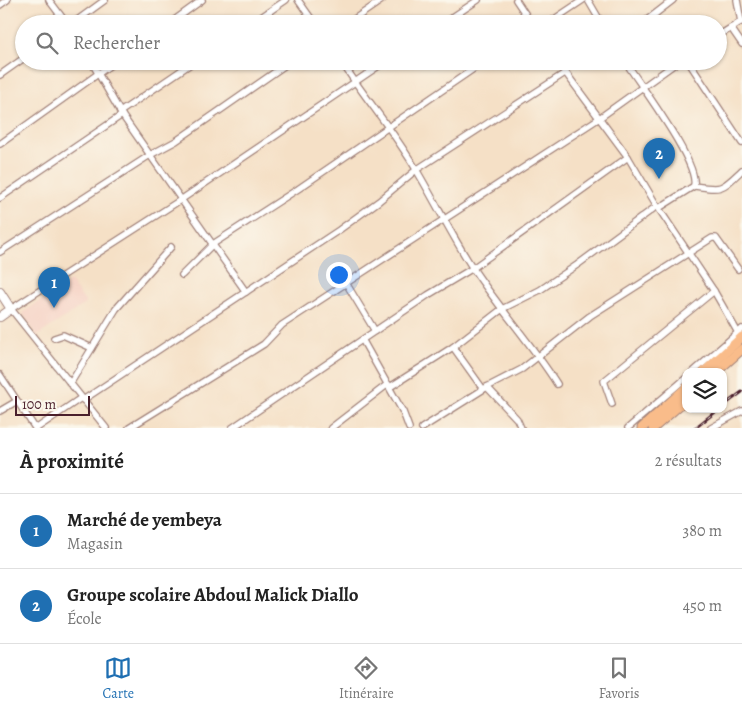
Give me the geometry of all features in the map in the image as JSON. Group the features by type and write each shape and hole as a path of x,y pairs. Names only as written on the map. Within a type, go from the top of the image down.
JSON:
{"main road":[{"path":"708,368 741,334"},
{"path":"721,368 742,349"},
{"path":"642,428 682,392"},
{"path":"653,428 682,403"}],"street":[{"path":"0,5 7,0"},
{"path":"49,0 60,15"},
{"path":"84,15 105,0"},
{"path":"181,15 202,0"},
{"path":"264,15 286,0"},
{"path":"298,0 309,15"},
{"path":"360,15 382,0"},
{"path":"456,15 478,0"},
{"path":"516,0 526,15"},
{"path":"560,15 583,0"},
{"path":"588,0 597,15"},
{"path":"654,15 673,0"},
{"path":"727,30 741,21 737,0"},
{"path":"731,28 742,44"},
{"path":"0,75 15,64"},
{"path":"96,70 121,114 246,292"},
{"path":"0,144 104,70"},
{"path":"0,198 182,70"},
{"path":"0,252 150,155 176,141 278,70"},
{"path":"347,70 416,170 443,220 473,268 539,356 557,384"},
{"path":"0,317 182,199 373,70"},
{"path":"182,274 213,244 298,189 472,70"},
{"path":"563,70 628,157 658,207 741,334 698,368"},
{"path":"631,70 679,143 696,179 694,186"},
{"path":"129,428 264,344 282,325 598,118 666,70"},
{"path":"694,70 742,143"},
{"path":"0,375 36,428 246,292 379,201 416,170 565,73"},
{"path":"232,428 363,341 428,295 473,268 628,157"},
{"path":"331,428 389,385 453,347 502,309 540,290 658,207 694,186 724,188 742,170"},
{"path":"422,428 485,388 522,369 590,316 712,238 716,238 738,269"},
{"path":"70,384 116,309 170,247"},
{"path":"346,283 375,332"},
{"path":"612,404 604,381 714,291"},
{"path":"0,292 10,309 106,428"},
{"path":"54,338 63,335 92,348"},
{"path":"363,341 389,385 409,428"},
{"path":"453,347 485,388 517,419 521,428"},
{"path":"628,428 682,381"},
{"path":"0,411 17,401"},
{"path":"711,428 742,411"}],"shaded area":[{"path":"70,281 86,303 37,336 22,313"}],"railway":[{"path":"727,403 742,392"},
{"path":"695,428 714,413"}],"place":[{"name":"Groupe scolaire Abdoul Malick Diallo","path":"659,179"},
{"name":"Marché de yembeya","path":"54,308"}]}
